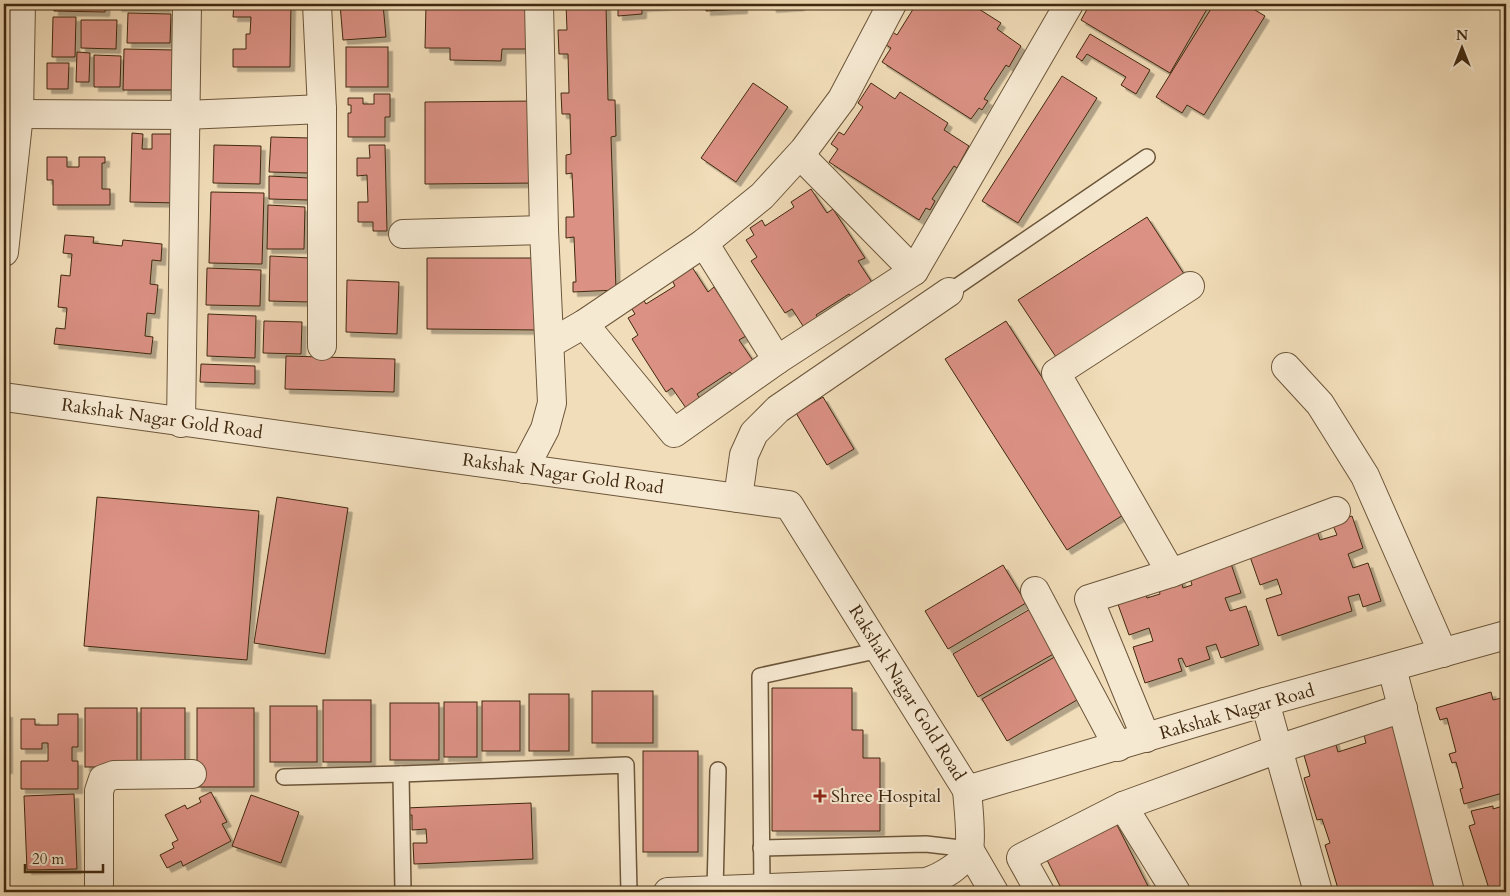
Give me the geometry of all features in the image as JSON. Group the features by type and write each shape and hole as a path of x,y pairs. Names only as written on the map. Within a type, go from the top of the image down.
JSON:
{"street":[{"path":"4,252 20,114 22,4"},
{"path":"181,422 187,4"},
{"path":"317,4 322,109 322,346"},
{"path":"524,469 545,429 552,403 551,343 544,230 539,4"},
{"path":"551,343 584,324 704,244 762,196 800,155 842,100 892,4"},
{"path":"584,324 674,433 777,360 914,271 1069,4"},
{"path":"20,114 185,115 322,109"},
{"path":"800,155 914,271"},
{"path":"403,234 544,230"},
{"path":"704,244 777,360"},
{"path":"1171,573 1056,373 1190,286"},
{"path":"738,498 744,456 754,433 778,409 949,292"},
{"path":"1286,367 1320,404 1365,476 1443,653"},
{"name":"Rakshak Nagar Gold Road","path":"4,397 790,505 967,790"},
{"path":"1146,738 1089,599 1171,573 1336,511"},
{"path":"1035,590 1118,746"},
{"name":"Rakshak Nagar Road","path":"967,790 1265,702 1506,635"},
{"path":"1392,668 1450,892"},
{"path":"1265,702 1318,892"},
{"path":"1040,892 1021,858 1122,806 1278,749 1402,708"},
{"path":"99,892 99,791 103,779 114,775 192,774"},
{"path":"967,790 969,849 994,892"},
{"path":"1122,806 1176,892"},
{"path":"668,892 762,888 834,888 926,882 937,885 960,862 969,849"}],"lane":[{"path":"949,292 1146,157"},
{"path":"762,888 760,676 880,650"},
{"path":"284,777 626,765 629,892"},
{"path":"718,770 728,890"},
{"path":"401,774 403,892"},
{"path":"761,848 926,844 969,849"}],"building":[{"path":"54,4 106,4 105,12 54,11"},
{"path":"117,4 166,4 166,8 117,7"},
{"path":"234,4 291,4 290,67 233,67 233,49 246,49 246,34 250,34 251,17 233,17"},
{"path":"340,4 383,4 386,37 343,40"},
{"path":"426,4 533,4 533,49 502,49 501,61 450,60 450,48 425,48"},
{"path":"566,4 606,4 608,100 615,100 616,136 611,137 616,290 573,292 573,282 576,282 574,237 566,238 566,217 574,217 572,173 566,174 566,155 571,154 570,114 562,114 561,93 569,93 568,54 559,54 558,30 567,30"},
{"path":"618,4 697,4 642,7 642,14 618,16"},
{"path":"706,4 743,4 743,9 706,11"},
{"path":"771,4 800,4 800,6 772,8"},
{"path":"911,4 971,4 1001,23 997,29 1021,46 1009,67 1006,65 984,99 988,101 982,110 979,108 971,119 882,62 891,48 883,43 891,31 897,35 915,6"},
{"path":"1090,4 1210,4 1170,73 1081,20"},
{"path":"1214,4 1245,4 1265,16 1204,115 1187,105 1182,113 1156,97"},
{"path":"128,13 171,14 170,43 127,43"},
{"path":"53,17 76,17 75,57 52,57"},
{"path":"81,20 117,20 116,49 81,48"},
{"path":"1090,34 1150,70 1136,94 1121,85 1126,77 1087,54 1082,61 1076,57"},
{"path":"346,47 388,47 388,87 346,87"},
{"path":"124,49 175,50 174,90 123,90"},
{"path":"77,52 90,53 89,82 76,82"},
{"path":"94,55 121,56 120,87 94,87"},
{"path":"47,63 69,63 68,89 47,89"},
{"path":"1062,76 1097,98 1018,223 982,201"},
{"path":"753,83 788,107 736,182 701,158"},
{"path":"871,83 895,99 900,92 948,123 944,130 969,146 957,168 954,166 932,199 935,201 930,210 926,208 919,220 829,162 838,149 831,144 839,132 844,135 863,107 858,103"},
{"path":"374,94 390,94 390,117 385,117 385,137 348,137 348,113 351,113 351,105 348,105 348,98 363,98 363,104 374,104"},
{"path":"538,101 539,183 425,184 425,102"},
{"path":"132,133 143,134 142,149 152,149 152,134 180,134 179,203 130,202"},
{"path":"271,137 310,138 309,173 269,172"},
{"path":"214,145 261,146 260,184 213,183"},
{"path":"369,145 385,145 387,231 373,231 373,222 358,222 358,202 368,202 367,175 357,176 357,158 370,158"},
{"path":"47,157 67,157 67,167 79,167 79,157 105,157 105,163 102,163 102,189 110,189 110,205 53,205 53,180 47,180"},
{"path":"269,176 309,178 308,200 269,199"},
{"path":"811,189 827,213 833,209 865,258 858,261 875,287 854,302 849,294 816,315 821,323 805,329 792,309 785,313 751,261 757,257 746,240 754,235 750,228 762,220 765,226 794,207 791,202"},
{"path":"211,192 264,193 262,264 209,263"},
{"path":"268,205 305,207 304,249 267,249"},
{"path":"1147,217 1184,274 1056,357 1018,300"},
{"path":"65,235 94,237 93,243 122,246 123,240 162,244 161,261 152,260 150,284 158,285 155,314 147,313 145,336 153,337 151,354 54,344 56,328 65,329 67,308 58,307 61,275 70,276 72,254 63,253"},
{"path":"270,256 311,258 310,302 269,301"},
{"path":"427,258 540,258 540,330 427,329"},
{"path":"692,267 708,292 714,287 746,336 739,340 756,365 736,380 730,372 697,394 702,402 693,407 691,404 686,408 672,388 666,392 632,339 638,335 628,318 635,314 630,306 643,299 646,304 675,286 672,280"},
{"path":"207,268 261,270 260,306 206,305"},
{"path":"347,280 399,282 397,334 346,332"},
{"path":"208,314 256,316 255,358 207,356"},
{"path":"264,321 302,322 301,354 263,353"},
{"path":"1006,321 1128,512 1067,550 945,359"},
{"path":"286,356 395,359 394,392 285,389"},
{"path":"201,364 255,366 255,384 200,382"},
{"path":"823,397 854,449 827,465 796,413"},
{"path":"97,497 259,511 247,660 84,646"},
{"path":"277,497 348,508 325,654 254,643"},
{"path":"1352,516 1363,548 1348,554 1353,568 1368,563 1381,601 1363,607 1359,594 1348,597 1352,611 1278,636 1266,599 1282,594 1277,579 1260,585 1248,551 1316,528 1320,540 1337,535 1332,523"},
{"path":"1229,558 1241,593 1225,598 1230,611 1246,606 1259,645 1221,658 1216,644 1206,647 1210,659 1186,667 1182,658 1178,659 1182,671 1145,683 1133,647 1153,641 1149,628 1129,635 1115,596 1143,587 1147,598 1160,594 1158,585 1180,577 1183,588 1192,585 1189,574"},
{"path":"1003,565 1026,603 948,649 925,611"},
{"path":"1032,608 1057,652 978,697 953,654"},
{"path":"1058,655 1082,697 1007,741 982,699"},
{"path":"772,688 852,688 852,730 863,730 863,758 880,758 880,831 772,831"},
{"path":"592,691 653,691 653,743 592,743"},
{"path":"1491,692 1493,700 1506,697 1506,792 1464,804 1460,789 1463,788 1456,762 1452,763 1449,754 1456,752 1447,718 1440,720 1436,708"},
{"path":"529,694 569,694 569,751 529,751"},
{"path":"323,700 371,700 371,762 323,762"},
{"path":"482,701 520,701 520,751 482,751"},
{"path":"444,702 477,702 477,757 444,757"},
{"path":"390,703 439,703 439,760 390,760"},
{"path":"270,706 317,706 317,762 270,762"},
{"path":"85,708 137,708 137,767 85,767"},
{"path":"141,708 185,708 185,763 141,763"},
{"path":"197,708 254,708 254,787 197,787"},
{"path":"4,713 8,713 8,769 4,769"},
{"path":"58,714 78,714 78,747 72,747 72,761 78,761 78,789 21,789 21,761 48,761 48,743 42,743 42,749 21,749 21,719 35,719 35,725 58,725"},
{"path":"1393,722 1438,892 1339,892 1325,845 1330,843 1322,819 1317,820 1304,778 1310,776 1301,745 1333,735 1338,752 1366,743 1363,731"},
{"path":"643,751 698,751 698,852 643,852"},
{"path":"211,792 227,822 222,824 231,841 183,866 181,861 167,868 160,855 174,848 172,843 178,840 165,815 185,805 187,809 201,802 199,798"},
{"path":"74,794 77,869 27,870 24,796"},
{"path":"251,795 299,812 281,863 232,846"},
{"path":"531,803 533,859 414,864 413,843 427,843 426,829 412,830 412,815 405,815 405,808"},
{"path":"1506,805 1506,892 1490,892 1469,826 1475,824 1471,811 1493,806 1493,809"},
{"path":"1117,825 1151,892 1063,892 1047,860"}],"place":[{"name":"Shree Hospital","path":"820,796"}]}
